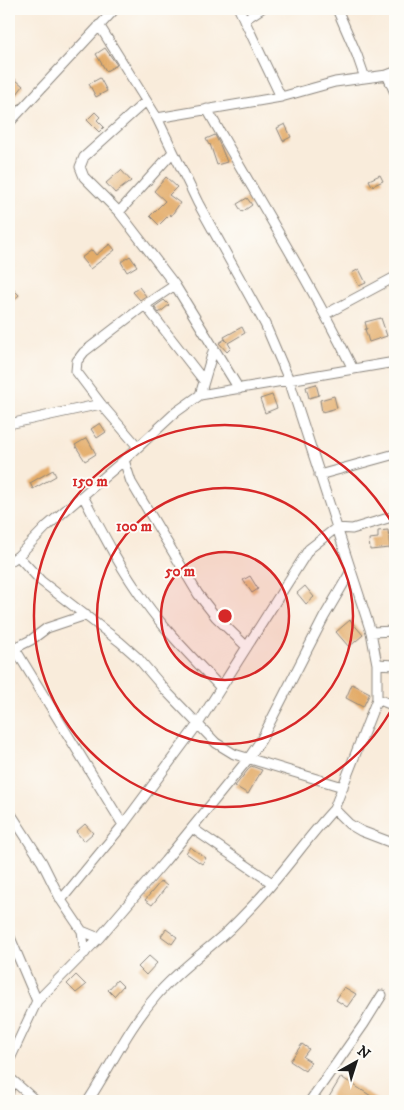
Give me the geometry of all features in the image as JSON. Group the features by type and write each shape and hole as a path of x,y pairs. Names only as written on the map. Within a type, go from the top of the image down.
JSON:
{"street":[{"path":"9,123 115,9"},
{"path":"239,9 281,97"},
{"path":"244,20 261,9"},
{"path":"338,9 365,78"},
{"path":"88,1101 108,1070 121,1043 156,995 182,970 230,930 334,809 377,699 377,664 371,632 289,380 265,324 198,202 157,118 99,25"},
{"path":"157,118 281,97 335,82 391,73 395,93"},
{"path":"146,101 84,157 80,167 84,177 119,212 176,285 239,389"},
{"path":"207,110 326,314 354,370"},
{"path":"119,212 174,152"},
{"path":"326,314 395,277"},
{"path":"138,446 101,404 76,371 77,361 84,352 176,285"},
{"path":"145,306 204,381"},
{"path":"200,395 214,348"},
{"path":"9,562 18,556 47,526 124,460 176,412 200,395 395,362"},
{"path":"9,424 101,404"},
{"path":"319,475 395,454"},
{"path":"124,460 131,482 198,594 216,617 247,648"},
{"path":"83,496 115,559 144,602 221,688"},
{"path":"61,900 123,825 198,724 309,550 336,528 352,529 395,516"},
{"path":"18,556 40,581 86,615 137,658 166,692 216,742 234,754 248,759 343,787"},
{"path":"9,1092 9,1061 37,1001 99,938 248,759 261,740 324,617 351,570"},
{"path":"15,648 46,628 86,615"},
{"path":"371,632 395,631"},
{"path":"9,639 123,825"},
{"path":"377,664 395,665"},
{"path":"377,699 395,706"},
{"path":"334,809 349,824 361,831 395,844"},
{"path":"9,811 42,862 61,900 82,931 85,953"},
{"path":"192,828 272,883"},
{"path":"82,931 99,938"},
{"path":"9,935 37,1001"},
{"path":"310,1101 359,1032 382,995"},
{"path":"9,1077 36,1101"}],"building":[{"path":"105,48 117,65 106,71 96,54"},
{"path":"9,74 23,86 14,98 9,94"},
{"path":"100,78 107,91 96,97 89,84"},
{"path":"95,112 100,117 97,120 104,127 99,132 87,120"},
{"path":"285,124 291,137 283,141 277,128"},
{"path":"215,135 227,162 217,165 210,144 206,139"},
{"path":"121,170 131,181 115,193 106,183"},
{"path":"380,175 383,181 372,186 369,180"},
{"path":"166,177 177,187 169,195 180,203 171,216 170,214 159,225 150,216 165,201 154,191"},
{"path":"247,198 252,205 242,212 237,204"},
{"path":"110,244 115,250 90,269 81,258 92,250 96,255"},
{"path":"130,256 137,266 127,272 121,262"},
{"path":"359,269 366,283 359,286 352,273"},
{"path":"9,285 19,295 9,306"},
{"path":"139,287 146,296 140,300 133,292"},
{"path":"164,300 169,305 159,313 154,307"},
{"path":"381,318 387,336 369,342 365,322"},
{"path":"242,327 245,333 228,343 231,348 227,352 219,343 225,339 227,342 224,337"},
{"path":"316,384 319,395 309,398 306,387"},
{"path":"272,395 277,408 265,413 260,399"},
{"path":"334,396 337,408 322,412 320,400"},
{"path":"100,423 106,432 97,438 91,429"},
{"path":"87,438 96,454 85,461 75,445"},
{"path":"53,470 56,476 33,489 30,483"},
{"path":"388,530 390,548 370,550 369,539 378,538 378,531"},
{"path":"250,576 258,589 252,593 243,580"},
{"path":"305,586 314,597 306,604 297,593"},
{"path":"350,620 363,635 349,647 336,632"},
{"path":"352,684 370,693 363,707 346,698"},
{"path":"251,766 262,770 248,794 235,786"},
{"path":"85,824 93,833 84,841 76,832"},
{"path":"190,847 206,858 202,864 186,853"},
{"path":"161,881 167,886 152,905 145,900"},
{"path":"166,929 177,937 172,944 161,936"},
{"path":"149,956 157,963 146,975 138,967"},
{"path":"76,975 86,985 76,993 67,984"},
{"path":"117,980 123,986 114,996 108,990"},
{"path":"344,987 356,994 347,1007 336,1000"},
{"path":"302,1044 309,1049 303,1057 311,1062 305,1071 290,1061"},
{"path":"341,1077 379,1101 336,1101 329,1097"}]}
